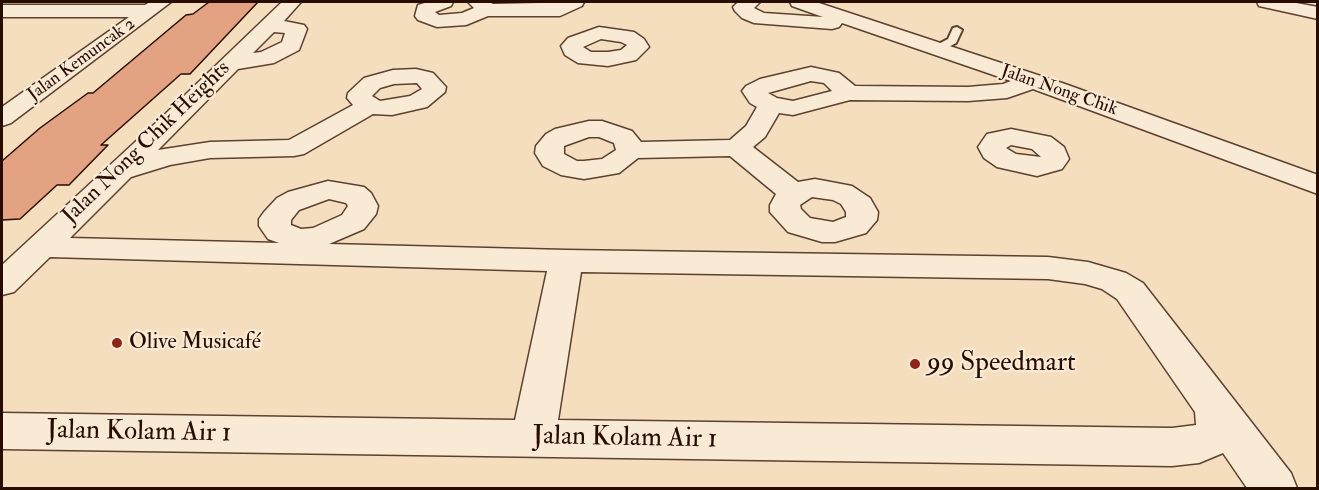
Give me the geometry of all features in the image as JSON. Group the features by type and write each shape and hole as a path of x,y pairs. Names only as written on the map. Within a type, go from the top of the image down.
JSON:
{"street":[{"name":"Jalan Nong Chik Heights","path":"2,284 169,125 292,2"},
{"path":"444,2 425,9 425,16 437,21 457,21 475,17 481,6 568,6 590,35"},
{"path":"751,2 742,8 761,19 863,24"},
{"name":"Jalan Nong Chik","path":"799,2 1032,81 1317,185"},
{"path":"1266,2 1317,13"},
{"path":"2,11 155,6"},
{"name":"Jalan Kemuncak 2","path":"2,118 155,6"},
{"path":"230,63 266,58 291,45 297,29 269,25"},
{"path":"737,148 756,130 771,105 759,98 754,91 758,87 800,75 821,75 831,78 845,88 844,93 968,94 1006,91 1032,81"},
{"path":"968,94 1011,137"},
{"path":"118,172 165,158 210,150 294,148 369,106"},
{"path":"169,125 210,150"},
{"path":"294,148 299,198"},
{"path":"630,150 737,148 794,193"},
{"path":"40,247 567,261 1048,268 1088,273 1114,281 1130,291 1274,489"},
{"path":"533,438 567,261"},
{"name":"Jalan Kolam Air 1","path":"2,431 1172,447 1199,444 1218,434 1216,407"}],"lane":[{"path":"937,49 952,41 957,30"}],"building":[{"path":"209,2 258,2 190,74 181,74 101,145 108,145 69,185 57,185 20,219 2,220 2,161 40,128 88,93 93,93 186,15 193,14"}],"place":[{"name":"Olive Musicafé","path":"117,343"},
{"name":"99 Speedmart","path":"915,364"}]}
